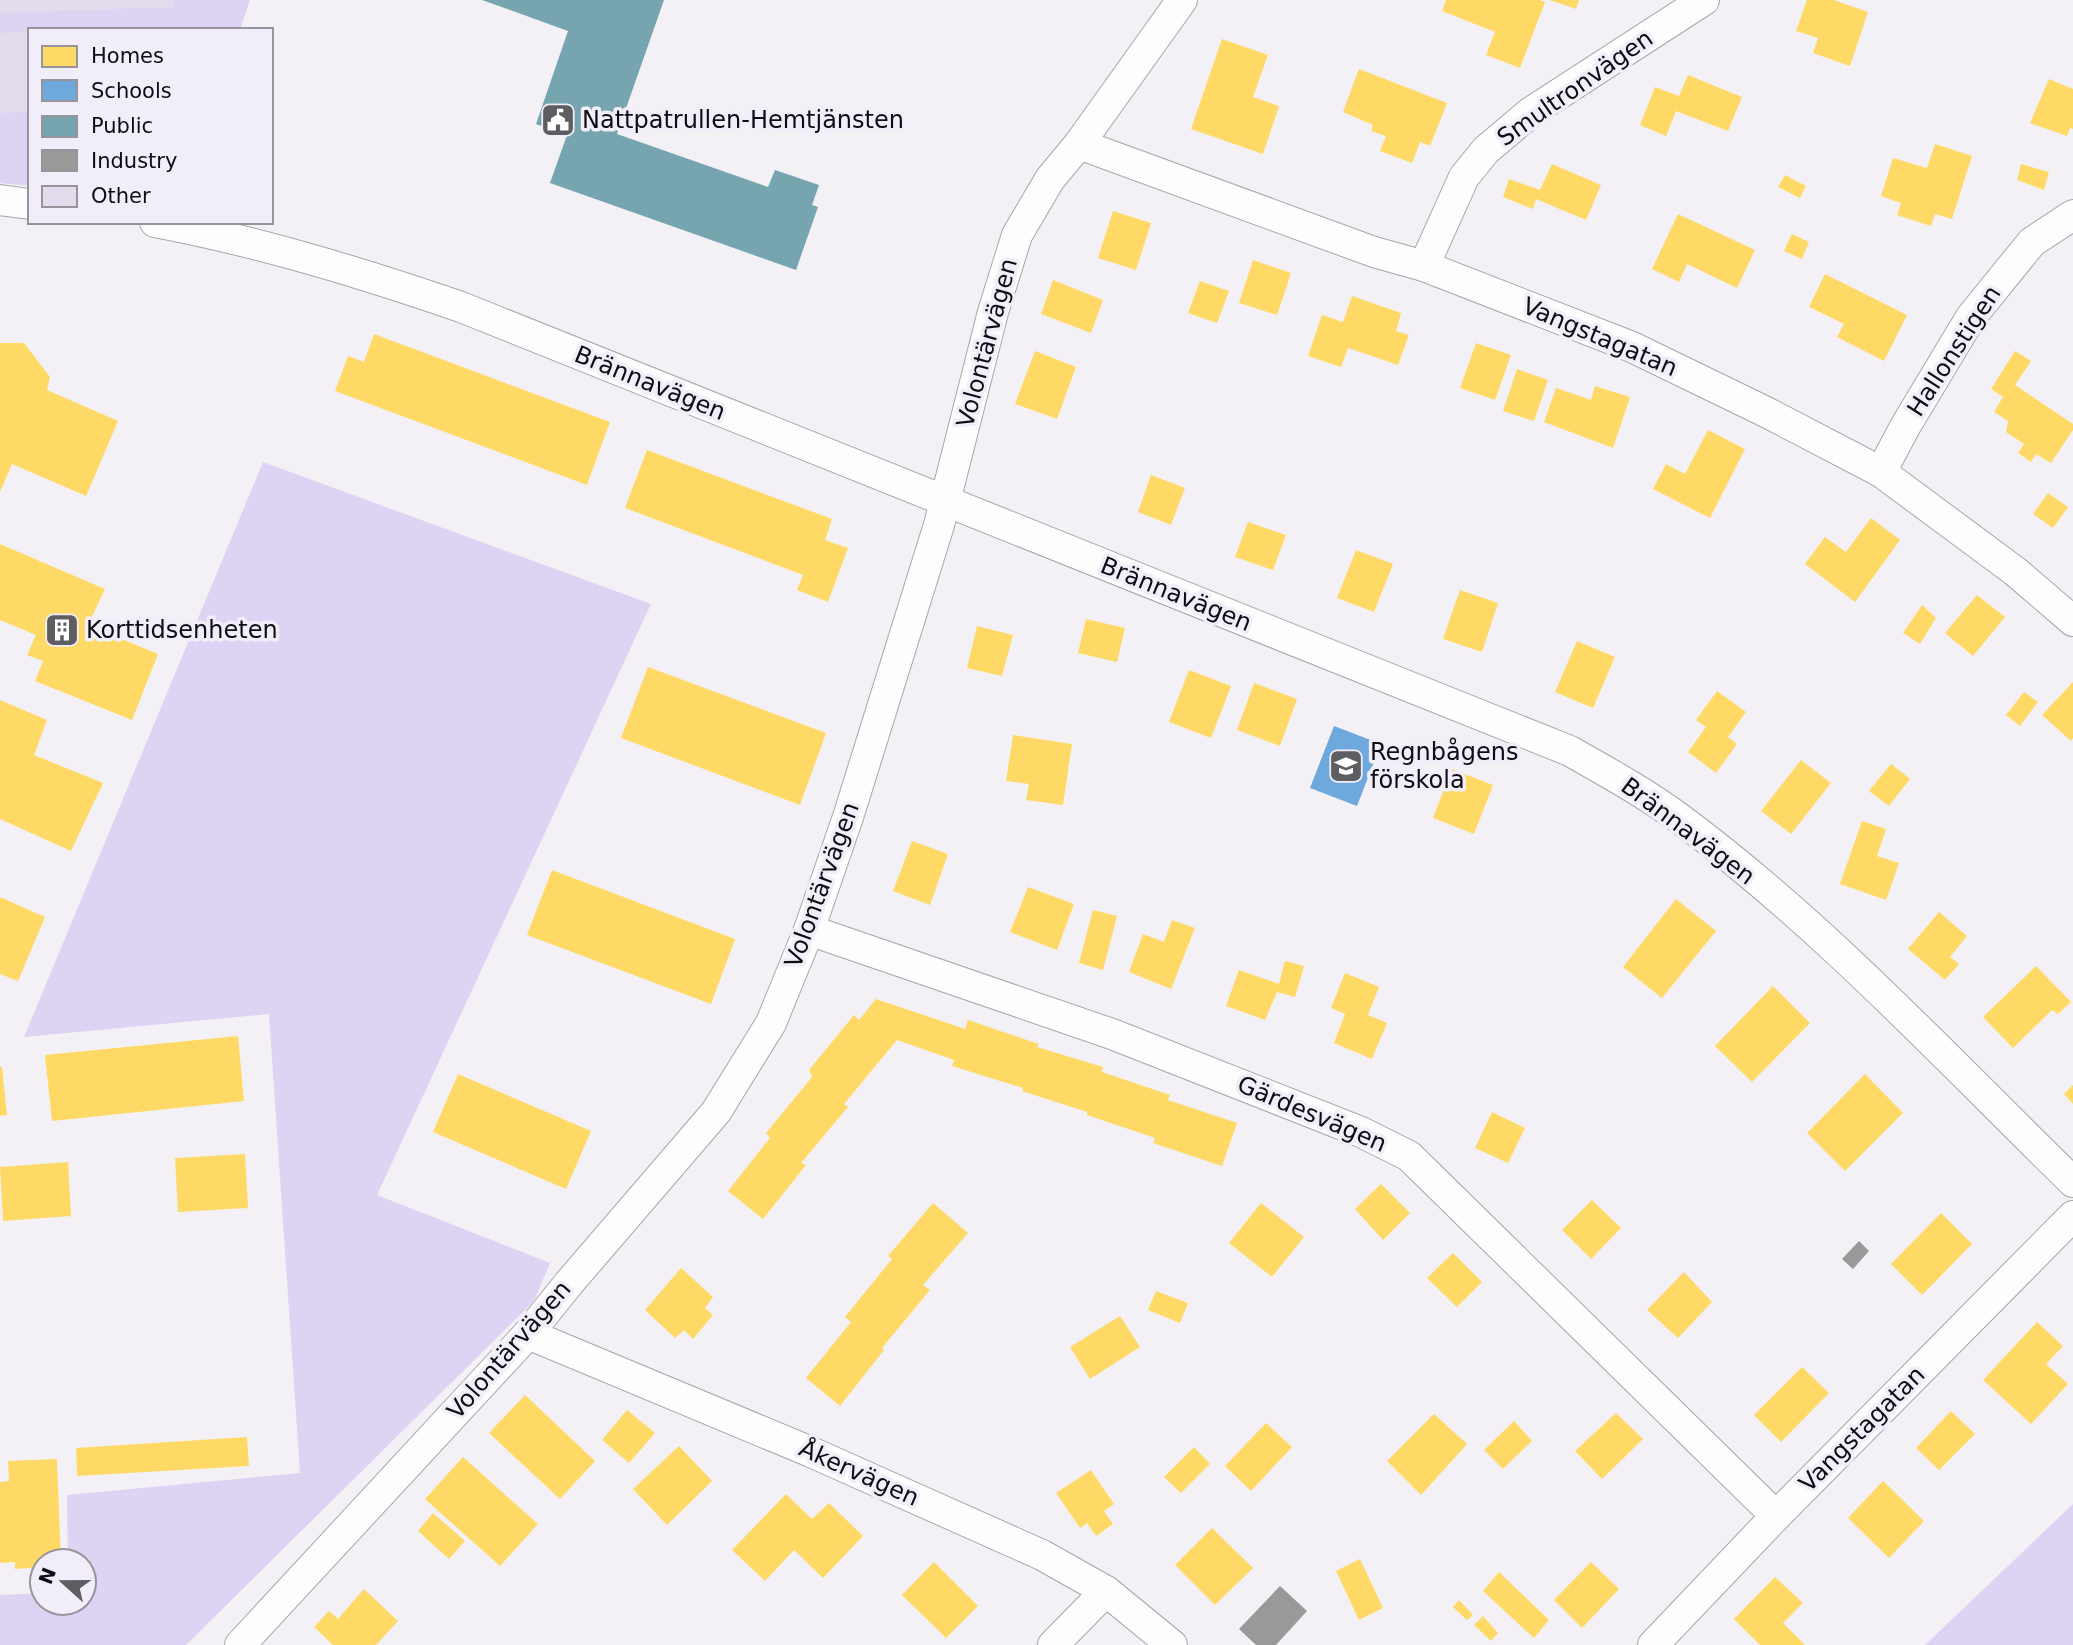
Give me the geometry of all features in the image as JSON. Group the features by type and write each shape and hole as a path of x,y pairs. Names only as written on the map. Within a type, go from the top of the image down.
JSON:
{"street":[{"name":"Volontärvägen","path":"253,1640 528,1334 716,1112 771,1023 809,930 849,814 947,501 993,312 1017,234 1050,179 1079,144 1182,0"},
{"name":"Smultronvägen","path":"1424,266 1464,177 1486,150 1531,113 1704,0"},
{"name":"Vangstagatan","path":"1079,144 1374,252 1424,266 1632,347 1768,412 1881,472 2016,572 2073,621"},
{"path":"0,200 28,204"},
{"name":"Hallonstigen","path":"1881,472 1971,317 2032,242 2073,215"},
{"name":"Brännavägen","path":"164,224 274,248 360,272 448,302 1570,751 1678,818 1826,940 2073,1182"},
{"name":"Gärdesvägen","path":"809,930 1112,1034 1361,1132 1409,1156 1776,1516"},
{"name":"Vangstagatan","path":"1653,1645 1776,1516 2073,1216"},
{"name":"Åkervägen","path":"528,1334 824,1457 1042,1555 1107,1591 1172,1645"},
{"path":"1053,1645 1107,1591"}],"shaded area":[{"path":"0,0 250,0 241,28 28,28 28,186 0,183"},
{"path":"263,462 651,604 377,1195 550,1263 534,1301 186,1645 0,1645 0,1595 28,1594 28,1617 98,1617 98,1547 68,1547 67,1495 300,1473 269,1014 24,1037"},
{"path":"2073,1504 2073,1645 1925,1645"}],"building: Homes":[{"path":"1446,0 1545,2 1520,68 1486,55 1495,32 1442,11"},
{"path":"1550,0 1579,0 1576,9"},
{"path":"1807,0 1834,0 1868,12 1850,66 1813,53 1818,38 1796,31"},
{"path":"1222,39 1268,55 1253,97 1279,106 1263,154 1191,129"},
{"path":"1359,69 1447,103 1430,146 1420,142 1412,163 1380,151 1386,136 1371,131 1373,125 1343,112"},
{"path":"1688,75 1742,97 1728,131 1676,111 1666,136 1640,125 1655,87 1679,96"},
{"path":"2049,79 2073,89 2073,129 2070,128 2067,136 2030,123"},
{"path":"1935,144 1972,156 1952,219 1935,214 1931,226 1897,215 1901,203 1881,196 1893,158 1927,168"},
{"path":"1552,164 1601,185 1586,220 1536,199 1533,209 1503,197 1509,179 1540,190"},
{"path":"2021,164 2049,172 2044,190 2017,180"},
{"path":"1785,175 1806,186 1800,198 1778,187"},
{"path":"1113,211 1151,223 1136,270 1098,258"},
{"path":"1678,214 1755,250 1737,288 1687,264 1679,282 1652,269"},
{"path":"1792,234 1809,242 1802,259 1784,251"},
{"path":"1253,260 1291,273 1277,315 1239,303"},
{"path":"1825,274 1907,315 1884,361 1837,337 1844,324 1809,307"},
{"path":"1053,280 1103,300 1091,333 1041,314"},
{"path":"1200,281 1229,291 1217,323 1188,313"},
{"path":"1352,296 1401,313 1396,331 1409,335 1398,365 1348,348 1341,367 1308,356 1322,315 1343,322"},
{"path":"374,334 610,422 587,485 335,391 348,356 364,362"},
{"path":"0,343 24,343 50,377 47,390 118,421 86,496 12,464 0,492"},
{"path":"1476,343 1511,355 1495,400 1460,388"},
{"path":"1035,351 1076,367 1057,419 1015,404"},
{"path":"2015,351 2031,361 2015,385 2073,424 2073,430 2051,463 2036,454 2031,462 2018,453 2024,444 2006,432 2008,421 1994,412 2003,397 1991,389"},
{"path":"1517,369 1548,380 1534,421 1503,411"},
{"path":"1595,386 1630,397 1613,448 1544,422 1556,388 1591,400"},
{"path":"1708,430 1745,449 1710,518 1653,489 1666,464 1685,474"},
{"path":"647,450 832,519 825,540 848,548 828,602 797,590 803,575 625,508"},
{"path":"1151,475 1185,488 1171,525 1138,512"},
{"path":"2048,493 2068,507 2053,528 2033,514"},
{"path":"1871,518 1900,540 1855,602 1805,564 1825,537 1846,552"},
{"path":"1248,522 1286,535 1273,570 1235,557"},
{"name":"Korttidsenheten","path":"0,544 105,589 88,625 158,654 132,720 35,681 43,661 27,655 36,635 0,620"},
{"path":"1356,550 1393,564 1374,612 1337,598"},
{"path":"1460,590 1498,603 1482,652 1443,639"},
{"path":"1977,595 2005,617 1973,656 1945,633"},
{"path":"1922,605 1936,618 1920,644 1903,633"},
{"path":"1086,619 1125,628 1117,662 1078,653"},
{"path":"977,626 1013,635 1002,676 967,668"},
{"path":"1577,641 1615,657 1593,708 1555,692"},
{"path":"648,667 826,733 800,805 621,738"},
{"path":"1189,670 1231,686 1211,738 1169,722"},
{"path":"2073,682 2073,738 2071,741 2042,715"},
{"path":"1254,683 1297,699 1280,746 1237,730"},
{"path":"1717,691 1746,712 1728,737 1737,744 1716,773 1688,752 1706,727 1696,720"},
{"path":"2024,692 2038,702 2020,726 2006,715"},
{"path":"0,700 47,720 34,755 103,783 71,851 0,819"},
{"path":"1013,735 1072,744 1063,805 1026,800 1029,784 1006,781"},
{"path":"1801,760 1831,783 1791,834 1761,811"},
{"path":"1891,764 1910,779 1889,806 1869,791"},
{"path":"1452,769 1493,785 1474,834 1433,818"},
{"path":"1862,821 1886,829 1877,856 1899,863 1886,900 1840,884"},
{"path":"912,841 948,854 930,905 893,891"},
{"path":"552,870 735,939 711,1004 527,935"},
{"path":"1028,887 1074,904 1057,950 1010,932"},
{"path":"0,897 45,917 18,981 0,974"},
{"path":"1676,899 1716,931 1662,998 1623,967"},
{"path":"1093,910 1117,916 1103,970 1079,963"},
{"path":"1939,912 1967,936 1950,957 1959,964 1945,980 1908,949"},
{"path":"1172,920 1195,928 1171,989 1129,972 1143,934 1164,942"},
{"path":"1285,961 1304,966 1295,997 1277,992 1265,1020 1226,1006 1239,970 1279,984"},
{"path":"2036,966 2071,1002 2058,1014 2052,1010 2013,1048 1983,1017"},
{"path":"1345,973 1379,987 1368,1015 1387,1023 1372,1059 1334,1043 1345,1014 1331,1008"},
{"path":"1773,986 1810,1023 1752,1082 1715,1046"},
{"path":"876,999 965,1029 968,1020 1039,1044 1037,1047 1103,1067 1102,1072 1170,1095 1168,1100 1237,1123 1222,1166 1153,1143 1155,1138 1022,1091 1023,1088 952,1066 954,1060 897,1040 844,1104 848,1107 801,1163 806,1165 763,1219 728,1191 770,1138 766,1133 812,1077 809,1070 854,1015 859,1020"},
{"path":"238,1036 244,1101 52,1121 45,1055"},
{"path":"0,1067 7,1115 0,1116"},
{"path":"458,1074 591,1131 566,1189 433,1132"},
{"path":"1865,1074 1903,1113 1845,1171 1807,1133"},
{"path":"2073,1085 2073,1104 2064,1094"},
{"path":"1492,1112 1525,1128 1508,1163 1475,1148"},
{"path":"245,1154 248,1208 178,1212 175,1158"},
{"path":"68,1162 71,1216 3,1221 0,1167"},
{"path":"1381,1184 1410,1213 1383,1240 1355,1209"},
{"path":"1592,1200 1621,1228 1591,1259 1562,1230"},
{"path":"933,1203 968,1233 923,1285 930,1290 882,1348 884,1350 840,1406 806,1378 851,1322 845,1317 892,1259 888,1256"},
{"path":"1261,1203 1304,1237 1272,1277 1229,1243"},
{"path":"1941,1213 1972,1244 1922,1295 1891,1264"},
{"path":"1453,1253 1482,1282 1457,1307 1427,1278"},
{"path":"681,1268 713,1297 705,1308 713,1315 693,1339 684,1330 675,1338 645,1310"},
{"path":"1684,1272 1712,1302 1678,1338 1647,1310"},
{"path":"1156,1291 1188,1303 1180,1323 1148,1310"},
{"path":"1120,1316 1140,1347 1090,1379 1070,1347"},
{"path":"2037,1322 2063,1346 2046,1364 2068,1384 2031,1424 1983,1380"},
{"path":"1802,1367 1829,1393 1781,1442 1754,1415"},
{"path":"525,1395 595,1461 560,1499 489,1433"},
{"path":"627,1410 655,1433 629,1463 602,1440"},
{"path":"1951,1411 1975,1434 1939,1470 1916,1448"},
{"path":"1616,1413 1643,1439 1602,1479 1575,1451"},
{"path":"1434,1414 1467,1444 1421,1495 1387,1461"},
{"path":"1514,1421 1532,1441 1503,1469 1484,1450"},
{"path":"1266,1423 1292,1447 1251,1491 1225,1466"},
{"path":"247,1437 249,1466 77,1476 76,1448"},
{"path":"679,1446 712,1481 667,1525 633,1489"},
{"path":"1194,1447 1210,1464 1181,1493 1164,1477"},
{"path":"463,1457 538,1524 500,1566 425,1499"},
{"path":"57,1459 60,1547 28,1547 28,1568 15,1569 15,1562 0,1563 0,1482 9,1481 8,1461"},
{"path":"1091,1470 1114,1504 1104,1511 1113,1524 1096,1536 1087,1523 1080,1528 1056,1493"},
{"path":"1883,1481 1924,1521 1889,1558 1848,1518"},
{"path":"786,1494 812,1519 829,1503 863,1536 823,1578 794,1550 765,1581 732,1550"},
{"path":"433,1513 465,1541 449,1559 418,1531"},
{"path":"1212,1528 1253,1568 1215,1605 1175,1565"},
{"path":"1360,1559 1383,1608 1359,1620 1336,1571"},
{"path":"934,1562 978,1606 946,1638 902,1595"},
{"path":"1591,1562 1619,1589 1582,1628 1554,1600"},
{"path":"1499,1572 1549,1620 1534,1638 1483,1591"},
{"path":"1775,1577 1803,1603 1783,1623 1805,1645 1760,1645 1734,1619"},
{"path":"364,1589 398,1621 376,1645 333,1645 314,1627 329,1611 338,1619"},
{"path":"1459,1600 1473,1615 1467,1620 1453,1607"},
{"path":"1483,1616 1498,1633 1491,1641 1474,1625"}],"building: Schools":[{"name":"Regnbågens förskola","path":"1334,726 1381,744 1357,806 1310,788"}],"building: Public":[{"path":"482,0 664,0 617,134 768,187 775,170 819,185 812,205 818,207 796,270 550,183 567,135 536,124 568,31"}],"building: Industry":[{"path":"1859,1241 1869,1251 1853,1269 1842,1259"},
{"path":"1280,1586 1307,1611 1276,1645 1256,1645 1239,1629"}],"building: Other":[{"path":"0,0 174,0 174,7 0,13"},
{"path":"28,32 28,112 0,113 0,33"}],"place":[{"name":"Nattpatrullen-Hemtjänsten","path":"558,120"},
{"name":"Korttidsenheten","path":"62,630"},
{"name":"Regnbågens förskola","path":"1346,766"}]}
